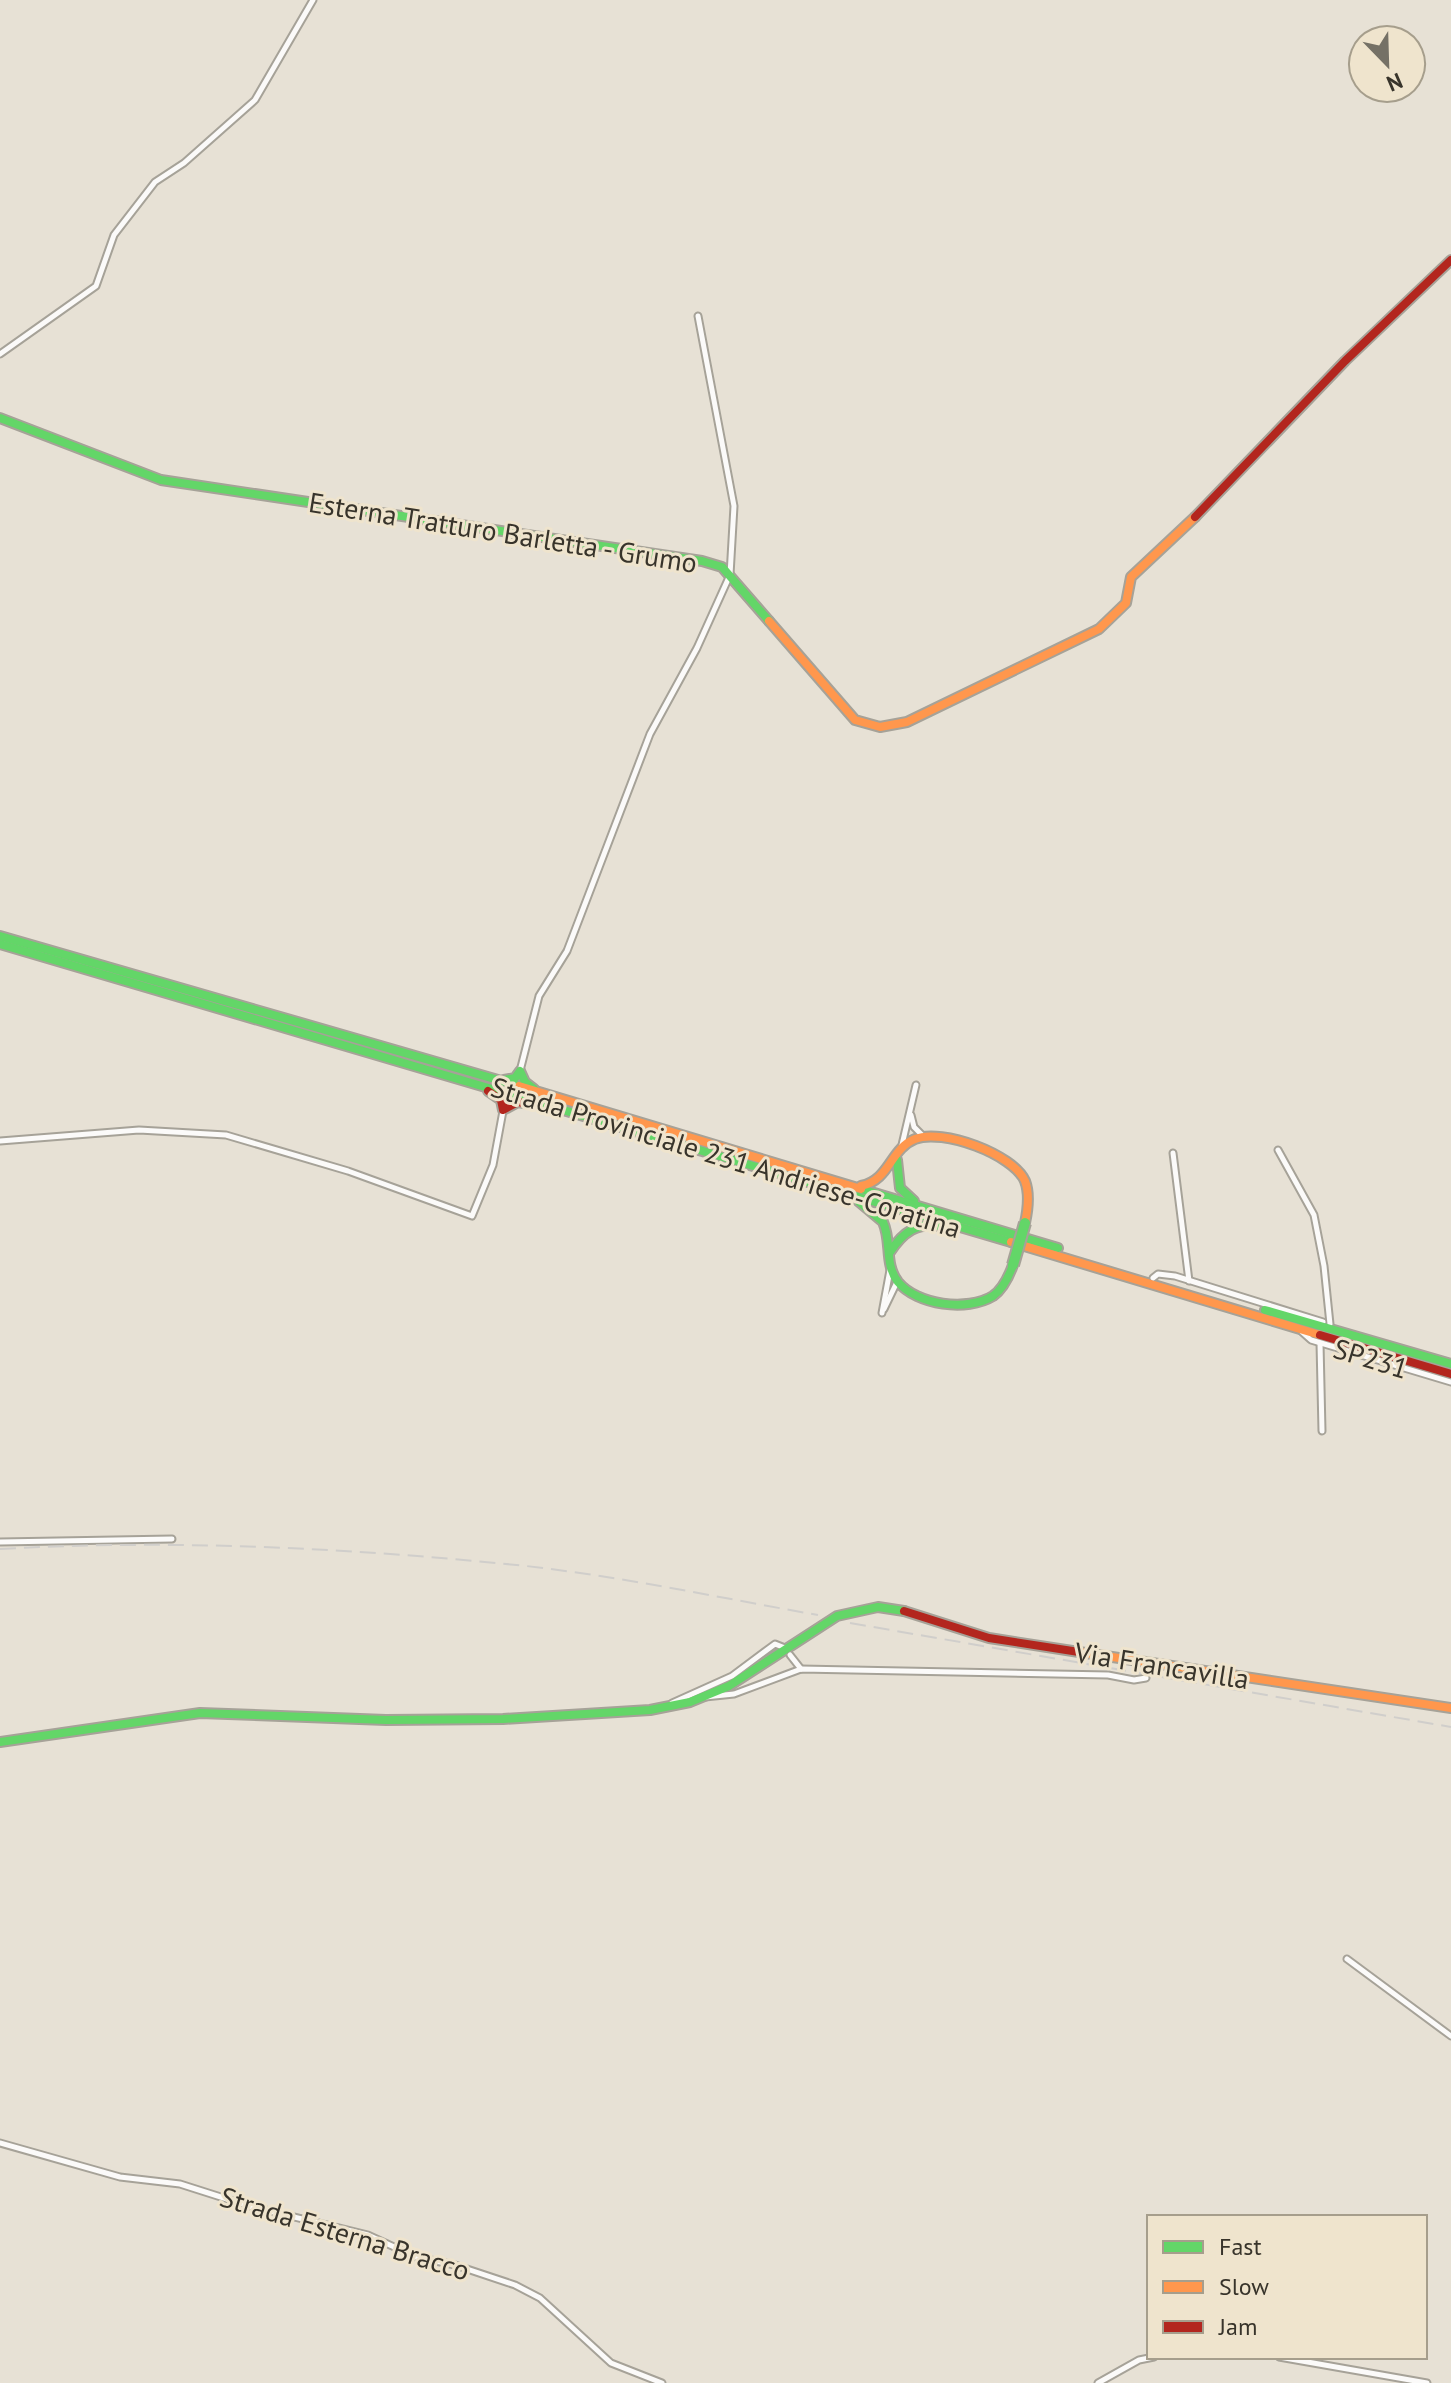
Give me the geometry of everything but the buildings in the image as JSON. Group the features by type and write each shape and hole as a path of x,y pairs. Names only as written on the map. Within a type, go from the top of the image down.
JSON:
{"main road":[{"name":"Esterna Tratturo Barletta - Grumo","path":"0,418 161,480 702,561 722,567 840,704 855,720 870,728 907,722 1077,643 1118,611 1126,603 1131,577 1163,550 1345,361 1451,260"},
{"name":"Strada Provinciale 231 Andriese-Coratina","path":"0,936 1451,1374"},
{"name":"Strada Provinciale 231 Andriese-Coratina","path":"0,944 381,1057 447,1069 593,1108 1153,1278 1451,1362"},
{"path":"447,1069 506,1080 520,1071 531,1088 593,1108"},
{"path":"447,1069 452,1080 493,1093 501,1100 503,1110 512,1103 523,1102 591,1121 611,1122"},
{"path":"832,1180 859,1186 873,1184 891,1170 899,1154 912,1141 926,1137 978,1147 1008,1158 1027,1183 1030,1197 1013,1265 1001,1289 981,1301 951,1303 915,1292 897,1281 890,1269 887,1225 878,1212 858,1201 855,1195"},
{"path":"899,1154 900,1188 922,1207"},
{"path":"889,1253 900,1235 919,1225 931,1224 987,1235"},
{"name":"Via Francavilla","path":"732,1690 837,1616 878,1607 912,1612 968,1632 1155,1666 1451,1708"},
{"path":"0,1742 200,1713 386,1720 503,1719 668,1706 732,1690"}],"street":[{"path":"0,354 79,301 96,286 114,235 155,182 184,163 255,100 313,0"},
{"path":"520,1071 539,996 567,951 650,734 697,648 730,575 734,506 698,316"},
{"path":"899,1154 916,1085"},
{"path":"0,1141 139,1130 226,1135 336,1167 472,1216 493,1165 503,1110"},
{"path":"911,1114 914,1127 926,1137"},
{"path":"909,1121 912,1141"},
{"path":"905,1129 912,1141"},
{"path":"1278,1150 1314,1215 1324,1266 1330,1324"},
{"path":"1173,1153 1189,1281"},
{"path":"888,1298 890,1269"},
{"path":"1153,1278 1162,1274 1189,1281 1451,1362"},
{"path":"888,1298 897,1281"},
{"path":"888,1298 915,1292"},
{"name":"SP231","path":"1295,1326 1320,1343 1451,1382"},
{"path":"1320,1343 1322,1431"},
{"path":"0,1542 172,1539"},
{"path":"668,1706 732,1676 775,1644 785,1648"},
{"path":"790,1655 801,1669"},
{"path":"732,1690 801,1669 1146,1678"},
{"path":"1347,1959 1451,2036"},
{"name":"Strada Esterna Bracco","path":"0,2143 120,2177 180,2184 249,2206 368,2235 416,2257 455,2265 515,2285 540,2298 611,2363 662,2383"},
{"path":"1098,2383 1147,2358"},
{"path":"1290,2359 1427,2383"}],"railway":[{"path":"0,1549 197,1545 395,1554 563,1571 818,1615"},
{"path":"850,1623 1451,1727"}],"traffic: fast":[{"path":"0,418 161,480 702,561 722,567 769,621"},
{"path":"0,936 519,1086"},
{"path":"0,944 1011,1242"},
{"path":"504,1080 515,1078 520,1071 525,1082 534,1089"},
{"path":"897,1160 900,1188 914,1201"},
{"path":"861,1189 1058,1248"},
{"path":"858,1201 883,1222 894,1275 906,1290 917,1296 943,1304 982,1301 1000,1290 1013,1265"},
{"path":"1013,1265 1025,1223"},
{"path":"890,1252 911,1230 941,1226"},
{"path":"1265,1310 1451,1364"},
{"path":"0,1742 200,1713 386,1720 503,1719 650,1710 690,1702 729,1686 837,1616 878,1607 904,1611"}],"traffic: slow":[{"path":"769,621 855,720 880,727 907,722 1099,629 1126,603 1131,577 1195,517"},
{"path":"519,1086 861,1189"},
{"path":"861,1186 878,1178 900,1150 915,1139 942,1137 959,1140 992,1153 1018,1171 1028,1191 1025,1223"},
{"path":"1011,1242 1320,1335"},
{"path":"1079,1652 1451,1708"}],"traffic: jam":[{"path":"1195,517 1345,361 1451,260"},
{"path":"488,1091 501,1100 503,1110 518,1102 530,1104"},
{"path":"1320,1335 1451,1374"},
{"path":"904,1611 989,1638 1079,1652"}]}
